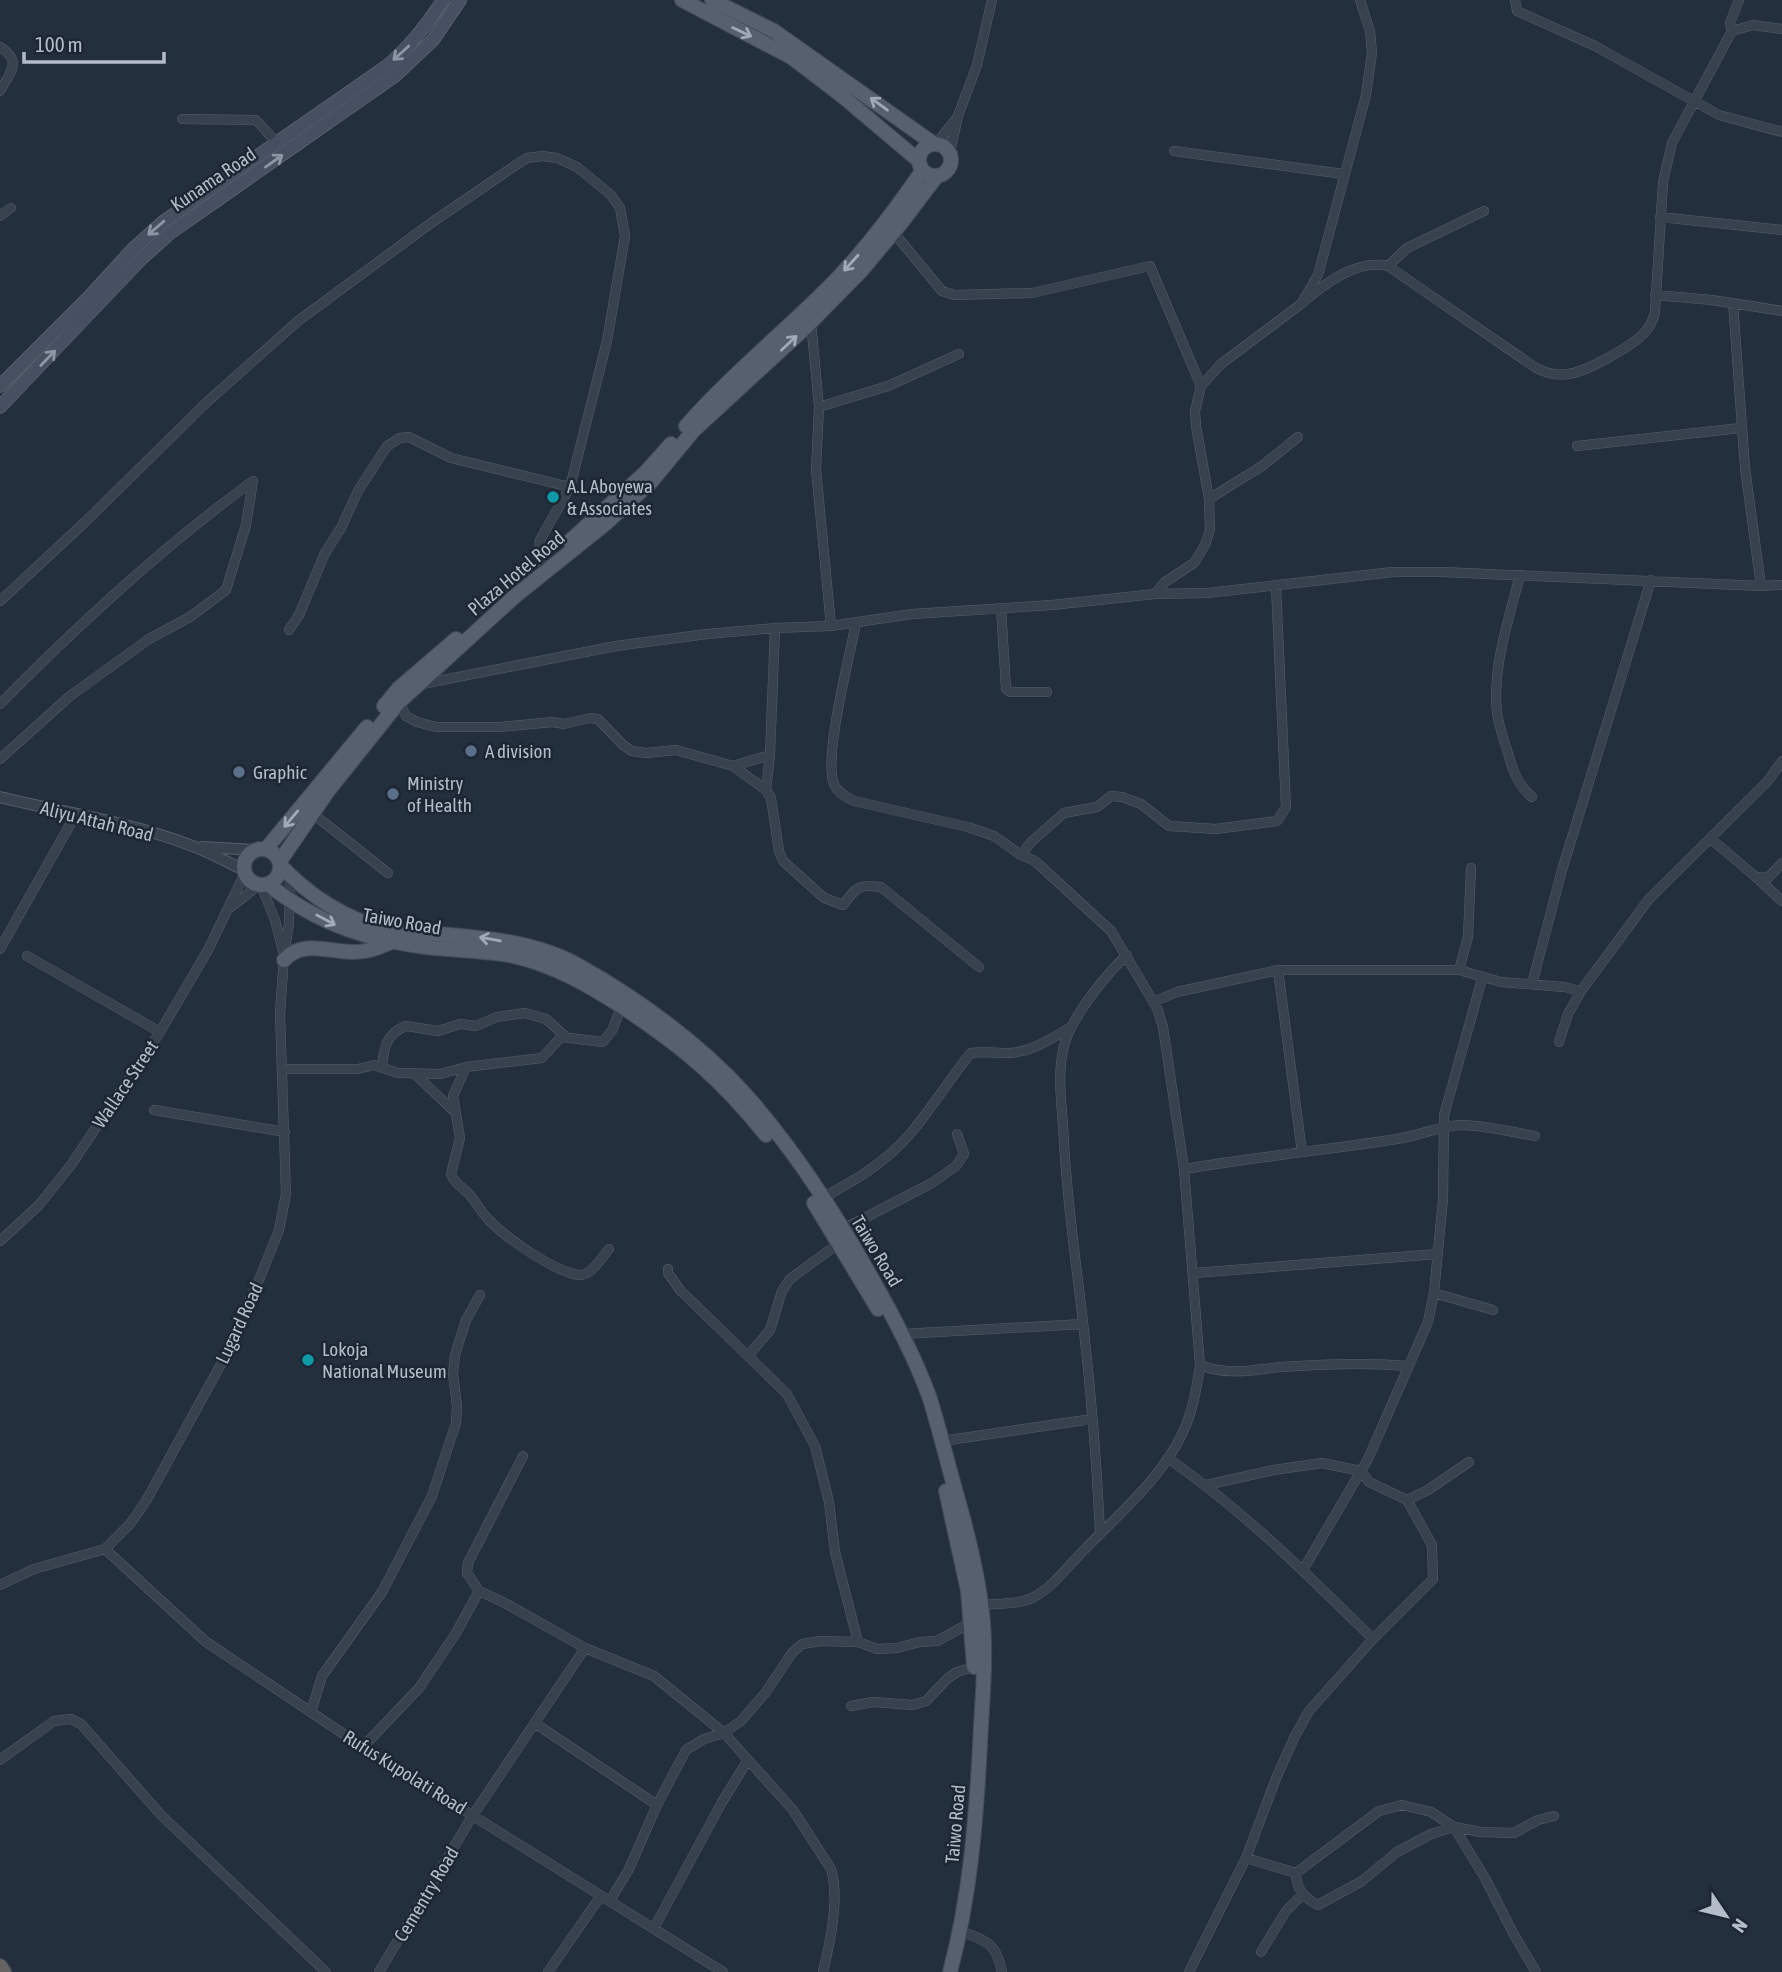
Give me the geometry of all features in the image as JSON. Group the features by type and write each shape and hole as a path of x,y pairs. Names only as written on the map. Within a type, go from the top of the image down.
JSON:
{"highway":[{"path":"0,1966 4,1972"}],"main road":[{"name":"Kunama Road","path":"0,386 153,230 396,58 421,32 443,0"},
{"name":"Kunama Road","path":"0,407 151,250 200,210 396,75 433,40 460,0"},
{"path":"682,0 719,6 774,31 935,144 943,146 950,153 949,168 944,174 926,169 841,95 719,6"},
{"path":"926,169 923,149 935,144"},
{"name":"Plaza Hotel Road","path":"283,867 312,813 399,695 421,685 514,597 605,524 651,482 694,430 811,322 861,271 894,233 926,169"},
{"name":"Plaza Hotel Road","path":"261,849 399,695 645,472 707,403 829,287 883,227 926,169"},
{"path":"261,849 274,853 283,867 276,879 263,884 250,880 244,872 246,859 261,849"},
{"name":"Taiwo Road","path":"283,867 340,912 371,925 387,929 477,937 536,948 579,965 686,1039 735,1084 787,1147 822,1198 919,1394 946,1492 968,1591 974,1668 972,1761 962,1884 942,1972"},
{"name":"Taiwo Road","path":"263,884 288,900 354,933 392,942 507,955 546,965 582,981 670,1039 727,1089 794,1171 841,1236 902,1334 928,1395 969,1539 981,1605 984,1643 974,1842 961,1931 950,1972"},
{"path":"284,958 293,951 308,948 364,952 392,942"}],"street":[{"path":"950,153 958,116 977,65 992,0"},
{"path":"1301,304 1318,275 1366,95 1372,53 1370,31 1360,0"},
{"path":"1515,0 1517,11 1595,46 1719,115 1782,132"},
{"path":"1155,594 1165,582 1194,563 1210,530 1209,499 1195,411 1201,386 1221,364 1326,282 1366,265 1376,263 1388,266 1536,368 1551,375 1572,374 1636,340 1651,324 1655,312 1663,182 1672,143 1732,31 1730,23 1739,0"},
{"path":"1732,31 1753,26 1782,29"},
{"path":"0,47 10,54 13,62 12,72 0,91"},
{"path":"935,144 958,116"},
{"path":"182,119 256,120 275,142"},
{"path":"1174,151 1343,174"},
{"path":"0,601 207,402 299,321 431,223 516,165 527,158 542,156 557,158 577,167 611,195 620,208 625,236 607,341 570,487 540,540 542,566"},
{"path":"0,216 11,208"},
{"path":"1388,266 1407,248 1484,211"},
{"path":"1660,217 1782,230"},
{"path":"894,233 942,291 954,295 1032,293 1150,266 1201,386"},
{"path":"1318,275 1326,282"},
{"path":"1655,295 1782,311"},
{"path":"1733,303 1741,428 1761,586"},
{"path":"811,322 819,407 816,469 831,626"},
{"path":"819,407 888,386 959,354"},
{"path":"1577,446 1741,428"},
{"path":"289,630 299,615 325,553 341,528 373,464 387,446 400,438 409,437 450,458 570,487"},
{"path":"1209,499 1262,466 1298,437"},
{"path":"0,704 117,592 202,517 253,481 246,525 226,590 190,617 149,639 70,696 0,759"},
{"path":"421,685 616,646 775,628 831,626 912,614 1052,605 1155,594 1207,593 1392,572 1782,585"},
{"path":"1520,575 1502,647 1496,692 1497,715 1515,774 1523,790 1532,797"},
{"path":"1532,984 1562,870 1651,580"},
{"path":"1021,855 1031,842 1065,813 1097,807 1111,796 1141,804 1169,826 1216,829 1278,821 1286,807 1276,586"},
{"path":"1000,608 1006,689 1010,692 1047,692"},
{"path":"856,623 834,737 831,773 834,786 854,801 968,827 993,836 1035,861 1101,920 1127,955 1153,1002 1163,1027 1184,1169 1200,1365 1195,1396 1184,1431 1169,1459 1048,1587 1025,1600 981,1605"},
{"path":"766,790 775,628"},
{"path":"399,695 406,716 436,727 500,727 553,722 564,724 590,718 598,719 632,751 646,753 676,750 733,766 766,790 771,798 783,861 824,898 844,905 862,885 881,887 979,967"},
{"path":"733,766 770,754"},
{"path":"1559,1042 1568,1014 1581,991 1649,899 1768,781 1782,761"},
{"name":"Aliyu Attah Road","path":"0,797 105,820 194,847"},
{"path":"312,813 388,873"},
{"path":"0,949 76,814"},
{"path":"1711,839 1782,901"},
{"path":"194,847 261,849"},
{"path":"194,847 244,872"},
{"path":"1756,877 1768,878 1782,863"},
{"path":"283,867 289,923 284,958"},
{"path":"1459,970 1468,937 1471,868"},
{"name":"Wallace Street","path":"0,1241 39,1205 71,1165 160,1032 208,950 244,872"},
{"path":"227,911 263,884 284,958"},
{"path":"1100,1534 1083,1324 1066,1191 1061,1061 1072,1026 1111,970 1127,955"},
{"path":"27,956 160,1032"},
{"name":"Lugard Road","path":"0,1585 34,1569 105,1549 130,1524 146,1501 221,1364 261,1275 279,1230 283,1212 286,1185 280,1014 284,958"},
{"path":"1153,1002 1177,992 1278,970 1459,970 1482,979 1581,991"},
{"path":"1278,970 1302,1152"},
{"path":"1303,1570 1361,1471 1428,1322 1434,1293 1443,1199 1444,1126 1451,1086 1482,979"},
{"path":"282,1069 382,1067 398,1073 440,1074 466,1067 542,1058 561,1037 603,1042 613,1029 621,1006"},
{"path":"382,1067 384,1047 390,1035 406,1026 438,1031 460,1024 476,1026 497,1017 525,1013 546,1019 566,1037"},
{"path":"822,1198 860,1177 889,1155 910,1134 971,1053 1006,1053 1037,1047 1072,1026"},
{"path":"466,1067 453,1096 460,1138 451,1174 490,1221 527,1251 555,1266 581,1275 589,1272 609,1250"},
{"path":"414,1073 454,1111"},
{"path":"154,1111 285,1132"},
{"path":"1184,1169 1408,1138 1433,1132 1444,1126 1464,1125 1535,1136"},
{"path":"748,1356 770,1330 782,1291 790,1279 841,1236 956,1166 964,1154 957,1134"},
{"path":"1194,1273 1437,1254"},
{"path":"668,1269 667,1273 680,1290 788,1394 815,1446 829,1502 835,1552 858,1642"},
{"path":"1434,1293 1493,1310"},
{"path":"311,1712 322,1676 382,1592 432,1496 456,1423 453,1374 455,1355 467,1320 480,1295"},
{"path":"902,1334 1083,1324"},
{"path":"1200,1365 1217,1372 1238,1373 1280,1367 1325,1365 1407,1366"},
{"path":"942,1441 1092,1419"},
{"path":"523,1456 468,1563 467,1573 479,1591 585,1648 654,1676 724,1733 793,1810 831,1869 834,1880 834,1904 823,1972"},
{"path":"1169,1459 1206,1485 1303,1570 1373,1639"},
{"path":"1407,1500 1428,1490 1469,1462"},
{"path":"1189,1972 1246,1858 1277,1776 1305,1719 1320,1696 1433,1579 1432,1545 1407,1500 1370,1482 1361,1471 1322,1463 1273,1470 1206,1485"},
{"name":"Rufus Kupolati Road","path":"105,1549 205,1641 363,1747 723,1972"},
{"path":"363,1747 419,1688 456,1633 479,1591"},
{"path":"610,1901 629,1869 657,1805 686,1750 704,1739 724,1733 741,1721 766,1692 792,1653 802,1644 820,1641 858,1642 877,1649 897,1648 919,1642 937,1641 972,1622"},
{"name":"Cementry Road","path":"379,1972 473,1815 585,1648"},
{"path":"851,1706 873,1702 913,1705 926,1702 948,1678 957,1672 974,1668"},
{"path":"0,1760 54,1721 71,1720 81,1724 161,1815 326,1972"},
{"path":"536,1724 657,1805"},
{"path":"654,1928 722,1802 748,1760"},
{"path":"1296,1873 1380,1811 1402,1805 1431,1812 1454,1827 1481,1832 1514,1833 1538,1820 1555,1816"},
{"path":"1296,1873 1296,1885 1308,1900 1318,1905 1362,1881 1397,1852 1431,1834 1454,1827"},
{"path":"1454,1827 1536,1972"},
{"path":"1246,1858 1296,1873"},
{"path":"1261,1952 1286,1911 1303,1894"},
{"path":"548,1972 600,1897"},
{"path":"961,1931 993,1947 998,1954 1002,1972"}],"place":[{"name":"A.L Aboyewa & Associates","path":"553,497"},
{"name":"A division","path":"471,751"},
{"name":"Graphic","path":"239,772"},
{"name":"Ministry of Health","path":"393,794"},
{"name":"Lokoja National Museum","path":"308,1360"}]}
